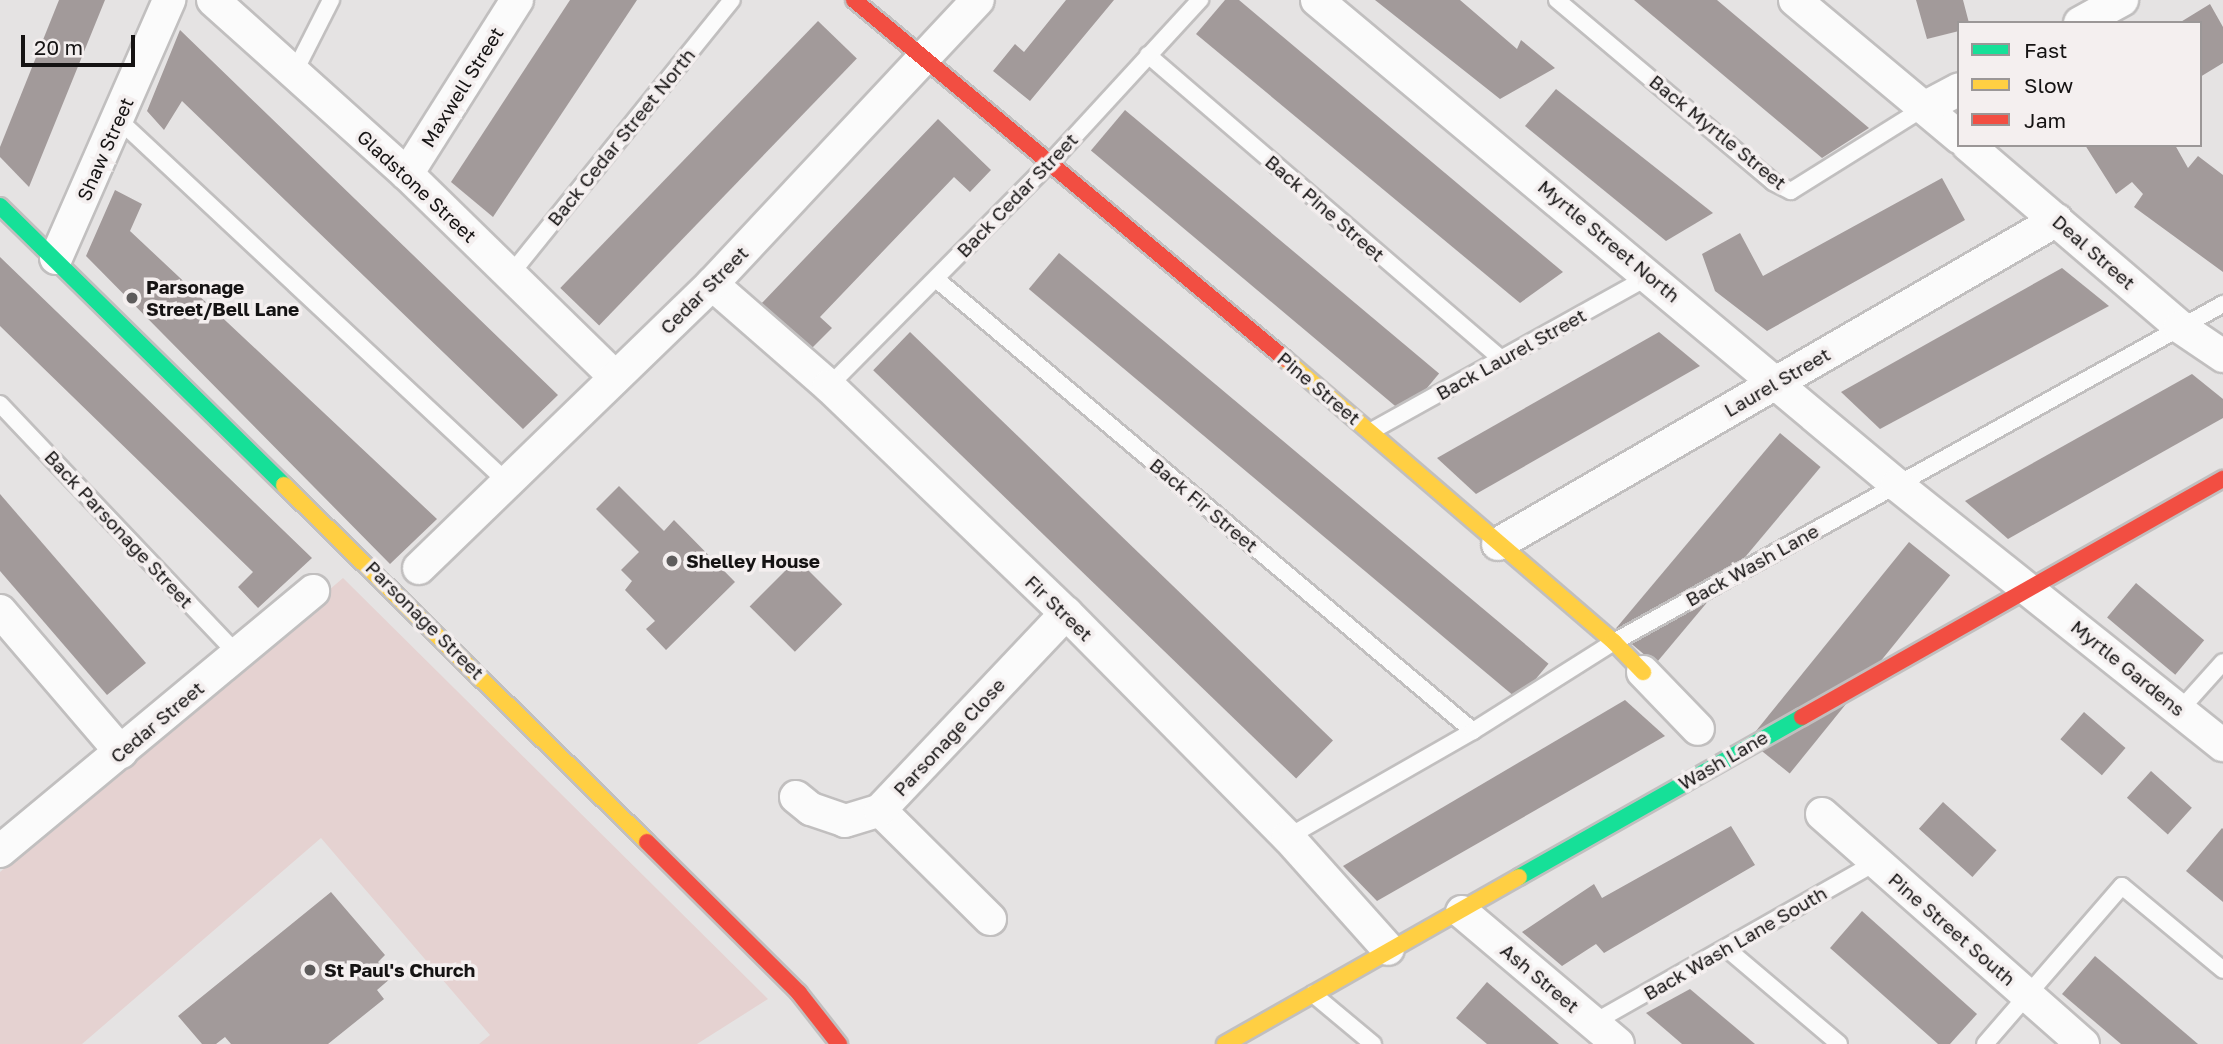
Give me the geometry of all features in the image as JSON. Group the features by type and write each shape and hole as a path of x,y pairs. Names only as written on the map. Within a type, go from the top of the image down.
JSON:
{"main road":[{"name":"Pine Street","path":"854,0 1371,431 1497,544 1614,642 1643,672"},
{"name":"Parsonage Street","path":"0,206 56,258 799,993 839,1044"},
{"name":"Wash Lane","path":"1225,1044 1388,949 1462,912 1745,747 2032,590 2223,479"}],"street":[{"name":"Shaw Street","path":"56,258 119,120 169,0"},
{"name":"Gladstone Street","path":"213,0 407,174 615,377"},
{"name":"Maxwell Street","path":"407,174 517,0"},
{"name":"Cedar Street","path":"419,568 712,285 927,60 978,0"},
{"name":"Myrtle Street North","path":"1317,0 1651,275 1897,485"},
{"path":"1795,0 1957,135"},
{"path":"2084,21 2122,0"},
{"path":"1924,108 1957,90"},
{"name":"Deal Street","path":"1970,147 2180,327 2223,356"},
{"name":"Laurel Street","path":"1497,544 2057,220"},
{"name":"Fir Street","path":"712,285 829,386 1066,613 1288,837 1388,949"},
{"name":"Myrtle Gardens","path":"1897,485 2032,590 2223,746"},
{"name":"Cedar Street","path":"0,851 313,592"},
{"path":"0,611 121,752"},
{"name":"Parsonage Close","path":"990,919 880,810 1066,613"},
{"name":"Pine Street","path":"1643,672 1698,729"},
{"path":"796,797 811,809 845,821 880,810"},
{"name":"Pine Street South","path":"1822,814 2083,1044"},
{"name":"Ash Street","path":"1462,912 1618,1044"}],"lane":[{"path":"294,73 331,0"},
{"name":"Back Cedar Street North","path":"510,275 732,0"},
{"name":"Back Cedar Street","path":"829,386 1050,163 1200,0"},
{"name":"Back Myrtle Street","path":"1556,0 1773,182 1791,191 1924,108"},
{"name":"Back Pine Street","path":"1148,55 1502,360"},
{"path":"119,120 508,483"},
{"name":"Back Laurel Street","path":"1371,431 1651,275"},
{"name":"Back Fir Street","path":"936,279 1472,731"},
{"name":"Back Wash Lane","path":"1288,837 1472,731 1614,642 2223,304"},
{"name":"Back Parsonage Street","path":"0,404 238,655"},
{"path":"2180,710 2223,662"},
{"name":"Back Wash Lane South","path":"1593,1023 1876,862"},
{"path":"1985,1044 2122,886 2223,970"},
{"path":"1726,948 1839,1044"},
{"path":"1312,993 1373,1044"}],"shaded area":[{"path":"343,578 768,999 697,1044 479,1044 490,1035 321,838 82,1044 0,1044 0,872"}],"building":[{"path":"59,0 105,0 29,187 0,157 0,147"},
{"path":"570,0 637,0 493,217 451,182"},
{"path":"1066,0 1114,0 1030,101 993,71 1015,44 1024,52"},
{"path":"1225,0 1239,0 1563,272 1520,303 1196,34"},
{"path":"1375,0 1460,0 1517,49 1521,40 1555,68 1500,99"},
{"path":"1634,0 1717,0 1869,128 1822,158"},
{"path":"1916,0 1963,0 1968,21 1957,21 1957,32 1927,39"},
{"path":"2210,4 2223,27 2223,63 2202,76 2202,21 2182,21"},
{"path":"818,21 857,59 599,325 560,288"},
{"path":"180,30 558,395 523,429 182,101 164,130 147,111"},
{"path":"1556,89 1713,213 1666,241 1525,126"},
{"path":"1125,110 1439,374 1405,414 1091,151"},
{"path":"938,119 991,170 970,192 954,177 820,317 832,328 808,352 760,305"},
{"path":"2086,147 2176,147 2188,168 2198,156 2223,175 2223,272 2134,207 2143,194 2132,182 2116,194"},
{"path":"1942,178 1965,220 1767,331 1715,291 1702,254 1740,233 1763,276"},
{"path":"115,190 142,204 130,231 437,519 390,564 86,256"},
{"path":"1059,253 1549,664 1518,700 1029,289"},
{"path":"0,257 312,558 258,608 238,587 253,572 0,326"},
{"path":"2062,268 2109,306 1880,429 1841,392"},
{"path":"910,332 1333,740 1296,779 873,370"},
{"path":"1659,332 1700,366 1476,494 1437,458"},
{"path":"2192,374 2223,399 2223,418 2008,539 1965,501"},
{"path":"1780,433 1821,467 1655,664 1615,630"},
{"name":"Shelley House","path":"619,486 664,531 674,520 735,582 666,650 646,629 655,621 625,590 632,581 621,570 639,552 596,509"},
{"path":"0,494 146,663 107,695 0,571"},
{"path":"1909,542 1950,575 1790,774 1749,740"},
{"path":"797,559 842,604 795,652 750,606"},
{"path":"2136,583 2204,640 2175,675 2107,617"},
{"path":"1625,700 1665,736 1377,901 1343,866"},
{"path":"2084,712 2126,748 2102,775 2060,739"},
{"path":"2151,771 2192,808 2168,835 2127,798"},
{"path":"1943,802 1997,850 1972,877 1919,829"},
{"path":"1731,826 1755,865 1604,953 1596,944 1562,966 1522,932 1594,884 1602,898"},
{"path":"2223,829 2223,902 2186,871"},
{"name":"St Paul's Church","path":"331,892 385,955 378,962 391,978 377,990 384,999 328,1044 231,1044 225,1037 216,1044 202,1044 178,1016"},
{"path":"1862,911 1977,1014 1950,1044 1938,1044 1830,948"},
{"path":"2095,956 2198,1044 2121,1044 2062,994"},
{"path":"1487,982 1559,1044 1487,1044 1456,1018"},
{"path":"1690,989 1755,1044 1682,1044 1646,1013"}],"traffic: fast":[{"path":"0,206 284,485"},
{"path":"1519,877 1802,717"}],"traffic: slow":[{"path":"1285,359 1614,642 1643,672"},
{"path":"284,485 647,842"},
{"path":"1225,1044 1519,877"}],"traffic: jam":[{"path":"854,0 1285,359"},
{"path":"1802,717 2223,479"},
{"path":"647,842 799,993 839,1044"}],"place":[{"name":"Parsonage Street/Bell Lane","path":"132,298"},
{"name":"Shelley House","path":"672,561"},
{"name":"St Paul's Church","path":"310,970"}]}
